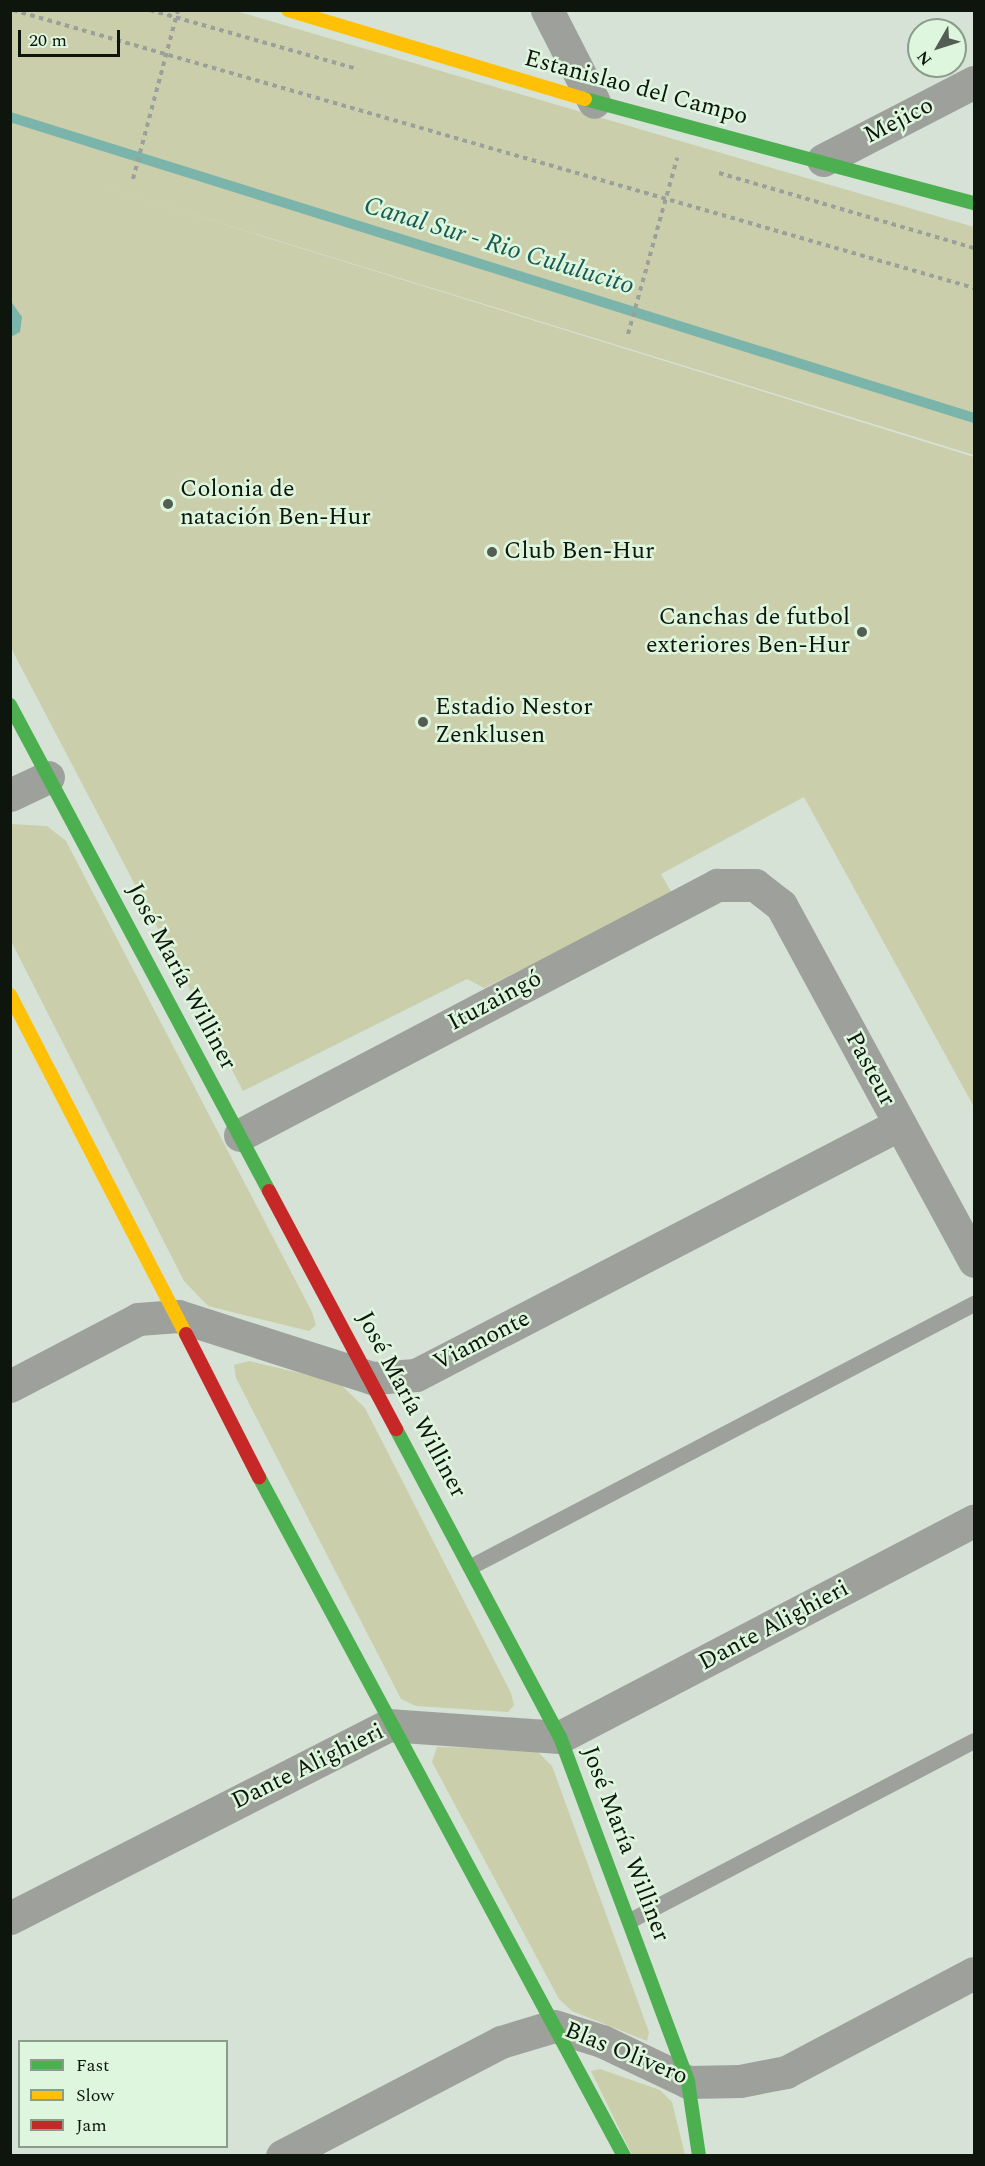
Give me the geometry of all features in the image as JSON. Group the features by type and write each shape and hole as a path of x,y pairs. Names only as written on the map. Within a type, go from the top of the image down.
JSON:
{"street":[{"name":"Estanislao del Campo","path":"288,10 594,102 823,160 975,203"},
{"path":"547,10 594,102"},
{"name":"Mejico","path":"823,160 975,82"},
{"name":"José María Williner","path":"10,705 372,1378 560,1737 688,2082 699,2156"},
{"path":"10,795 48,777"},
{"name":"Ituzaingó","path":"240,1135 717,885 755,885"},
{"name":"Pasteur","path":"755,885 782,905 975,1261"},
{"path":"10,995 178,1316 387,1725 624,2156"},
{"name":"Viamonte","path":"10,1386 138,1319 178,1316 372,1378 416,1375 900,1124"},
{"name":"Dante Alighieri","path":"10,1918 387,1725 560,1737 975,1521"},
{"name":"Blas Olivero","path":"282,2156 501,2042 554,2026 602,2041 688,2082 786,2072 975,1972"}],"lane":[{"path":"471,1567 975,1304"},
{"path":"630,1922 975,1741"}],"path":[{"path":"13,10 975,288"},
{"path":"133,179 178,10"},
{"path":"628,334 686,125"}],"green space":[{"name":"Club Ben-Hur","path":"11,11 236,11 974,227 974,455 81,180 974,457 974,1107 804,797 661,874 673,895 484,988 467,979 243,1091 11,648"},
{"path":"10,824 47,826 66,841 312,1312 316,1325 309,1331 208,1306 184,1281 11,941"},
{"path":"249,1361 338,1382 365,1408 511,1693 514,1705 508,1712 416,1706 401,1699 236,1378 234,1365"},
{"path":"437,1747 535,1749 552,1766 649,2032 647,2041 572,2011 559,1999 432,1762"},
{"path":"600,2069 660,2090 672,2102 685,2155 632,2155 591,2071"}],"water":[{"path":"10,300 22,317 20,332 11,337"}],"waterway":[{"name":"Canal Sur - Rio Cululucito","path":"10,117 974,418"}],"traffic: fast":[{"path":"585,99 974,203"},
{"path":"10,705 269,1191"},
{"path":"396,1429 560,1737 688,2082 699,2156"},
{"path":"259,1477 624,2156"}],"traffic: slow":[{"path":"288,10 585,99"},
{"path":"10,995 186,1334"}],"traffic: jam":[{"path":"269,1191 396,1429"},
{"path":"186,1334 259,1477"}],"place":[{"name":"Colonia de natación Ben-Hur","path":"168,504"},
{"name":"Club Ben-Hur","path":"492,552"},
{"name":"Canchas de futbol exteriores Ben-Hur","path":"862,632"},
{"name":"Estadio Nestor Zenklusen","path":"423,722"}]}
